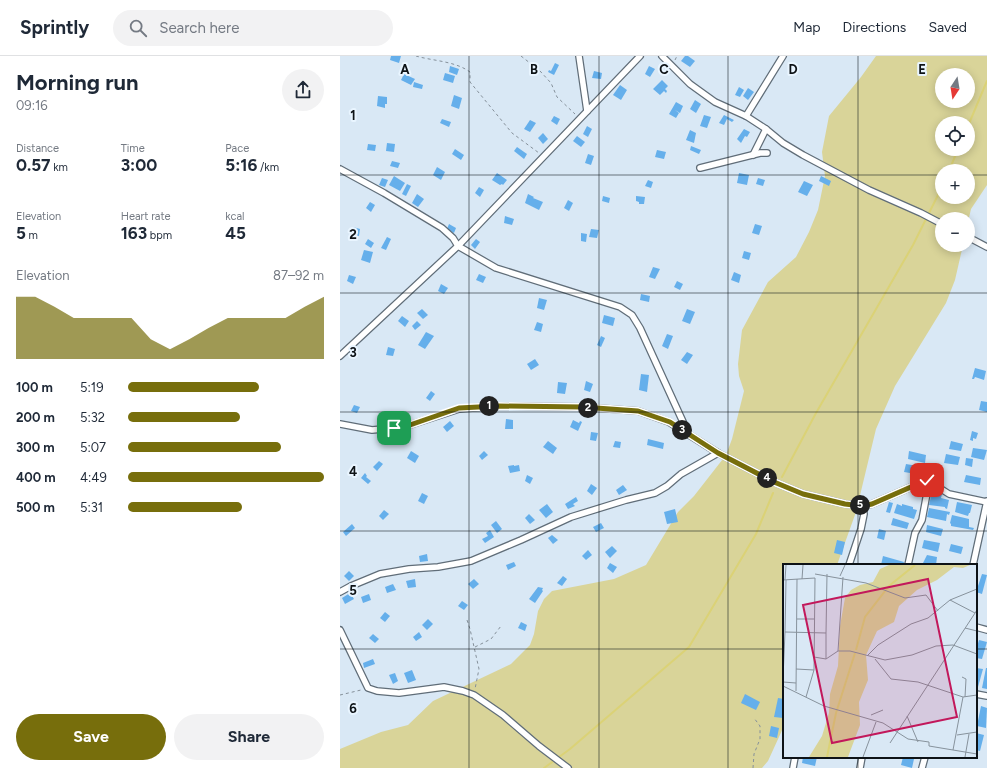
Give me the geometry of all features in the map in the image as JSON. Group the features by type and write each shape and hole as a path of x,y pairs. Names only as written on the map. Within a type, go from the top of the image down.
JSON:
{"street":[{"path":"579,56 587,111"},
{"path":"340,356 458,246 640,56"},
{"path":"662,56 690,84 715,102 746,116 766,129 783,143 869,190 935,220"},
{"path":"746,116 783,56"},
{"path":"753,155 766,129"},
{"path":"700,168 767,153"},
{"path":"340,169 384,193 442,228 453,238 458,246 496,268 620,307 632,315 640,328 690,435"},
{"path":"975,241 987,247"},
{"path":"340,424 372,430 394,428 407,426 459,408 498,406 582,407 638,411 670,422 718,453 774,482 803,494 824,500 862,506 872,504 927,480"},
{"path":"340,592 380,574 409,569 438,568 471,560 521,540 571,517 626,500 655,493 667,486 681,474 718,453"},
{"path":"927,480 949,494 987,502 972,564"},
{"path":"908,564 915,533 922,520 928,493 927,480"},
{"path":"849,564 862,529 864,514 862,506"},
{"path":"977,627 987,630"},
{"path":"340,630 368,688 377,692 399,693 444,687 474,695 503,714 549,754 568,768"},
{"path":"977,694 987,696"},
{"path":"792,768 795,758"},
{"path":"860,768 862,758"},
{"path":"922,768 925,758"}],"path":[{"path":"416,56 448,63 466,69 470,72 470,82 512,133 544,156"},
{"path":"521,56 540,71 551,83 557,97 580,119"},
{"path":"467,620 479,669 474,695"},
{"path":"474,647 491,639 501,626"},
{"path":"340,695 368,688"},
{"path":"753,768 754,754 760,739 760,726 754,718"}],"shaded area":[{"path":"876,56 987,56 987,185 975,203 975,164 935,164 935,204 974,204 970,212 935,212 935,252 961,252 955,280 946,303 895,386 876,429 856,512 837,564 783,564 783,728 768,761 762,768 340,768 340,749 381,732 408,725 433,701 511,664 530,645 534,634 538,611 544,599 552,591 614,579 646,565 678,512 694,496 726,455 732,439 744,391 739,376 738,364 742,330 768,282 796,257 809,232 818,210 825,176 822,152 829,116"}],"building":[{"path":"391,56 401,56 399,63 390,60"},
{"path":"685,56 688,56 695,61 690,67 681,61"},
{"path":"555,63 559,65 554,75 548,72 549,70 551,71"},
{"path":"450,66 459,69 457,75 449,72"},
{"path":"649,66 655,69 650,77 645,74"},
{"path":"594,71 602,73 601,79 592,78"},
{"path":"445,73 455,76 453,83 443,80"},
{"path":"404,74 415,79 411,85 401,80"},
{"path":"662,80 668,86 665,89 667,91 666,93 664,91 660,95 653,89"},
{"path":"414,82 423,85 422,89 413,87"},
{"path":"620,85 627,90 621,100 613,95"},
{"path":"739,87 744,90 740,97 735,95"},
{"path":"748,88 754,92 748,100 743,96"},
{"path":"454,95 462,98 459,109 451,106"},
{"path":"378,96 387,97 387,104 385,104 385,108 377,106"},
{"path":"695,100 701,104 696,113 690,109"},
{"path":"676,102 683,106 680,113 675,110 679,113 676,118 669,114"},
{"path":"704,115 711,117 707,128 700,126"},
{"path":"724,115 734,120 732,122 727,119 724,125 719,123"},
{"path":"554,116 560,119 557,125 551,121"},
{"path":"442,119 451,122 449,127 440,123"},
{"path":"530,120 536,123 530,132 524,129"},
{"path":"587,126 592,129 588,137 583,134"},
{"path":"744,129 750,132 747,137 745,136 741,143 737,139"},
{"path":"690,130 696,133 694,143 686,140"},
{"path":"543,133 548,139 543,144 538,138"},
{"path":"577,136 585,142 581,147 573,141"},
{"path":"387,143 395,144 394,152 386,151"},
{"path":"368,144 376,145 375,151 367,150"},
{"path":"691,146 701,150 699,154 690,150"},
{"path":"517,147 527,154 524,159 514,151"},
{"path":"455,149 464,155 461,160 452,154"},
{"path":"657,150 666,152 664,159 655,157"},
{"path":"588,154 594,156 591,165 585,163"},
{"path":"392,161 400,163 398,168 390,166"},
{"path":"437,167 445,172 441,180 433,175"},
{"path":"497,173 507,180 503,185 500,185 492,180"},
{"path":"739,173 749,175 747,185 737,183"},
{"path":"394,176 405,183 400,191 389,185"},
{"path":"821,176 831,181 829,186 819,181"},
{"path":"382,178 388,180 385,187 379,185"},
{"path":"758,178 765,180 763,186 756,184"},
{"path":"648,180 653,182 651,188 645,186"},
{"path":"804,181 813,185 807,196 798,192"},
{"path":"407,184 411,186 406,196 402,194"},
{"path":"479,187 484,190 480,197 475,193"},
{"path":"417,194 424,199 418,207 412,203"},
{"path":"528,194 543,202 539,210 525,203"},
{"path":"603,196 610,198 609,203 602,201"},
{"path":"636,196 645,197 644,204 639,204 639,202 636,201"},
{"path":"568,200 573,203 569,211 564,208"},
{"path":"370,202 375,205 371,212 366,208"},
{"path":"505,216 514,219 512,225 504,223"},
{"path":"449,224 456,228 454,233 447,229"},
{"path":"755,224 762,226 759,235 752,233"},
{"path":"353,227 360,229 359,236 351,235"},
{"path":"591,229 599,230 597,238 589,237"},
{"path":"581,233 587,234 586,242 581,241"},
{"path":"387,237 391,239 386,250 381,248"},
{"path":"368,239 374,243 371,248 365,244"},
{"path":"476,239 480,242 475,249 471,245"},
{"path":"364,250 373,252 370,263 361,260"},
{"path":"744,251 751,253 749,260 742,258"},
{"path":"653,267 660,269 655,279 649,277"},
{"path":"734,272 741,275 739,283 731,280"},
{"path":"479,274 486,277 483,283 476,280"},
{"path":"349,275 356,277 353,284 347,281"},
{"path":"677,281 683,284 680,290 674,287"},
{"path":"441,284 448,288 444,294 438,291"},
{"path":"641,294 650,296 649,302 640,300"},
{"path":"539,298 547,300 544,310 537,308"},
{"path":"422,309 428,315 423,319 417,313"},
{"path":"687,309 695,312 690,324 682,321"},
{"path":"604,315 615,318 613,326 602,323"},
{"path":"402,316 409,321 405,327 398,321"},
{"path":"417,321 421,325 415,330 412,326"},
{"path":"537,322 543,324 541,332 534,330"},
{"path":"426,332 434,336 425,349 418,345"},
{"path":"667,334 673,336 668,349 662,346"},
{"path":"601,336 605,338 601,347 597,345"},
{"path":"388,347 395,349 393,356 386,355"},
{"path":"687,352 693,355 687,364 681,360"},
{"path":"535,359 539,365 531,370 527,364"},
{"path":"975,368 986,371 984,380 975,377 972,379"},
{"path":"641,374 649,375 647,392 639,390"},
{"path":"586,381 593,384 590,392 584,390"},
{"path":"558,382 567,383 565,394 557,393"},
{"path":"431,391 435,394 430,401 426,398"},
{"path":"981,401 987,402 987,412 979,410"},
{"path":"354,405 360,407 357,413 351,411"},
{"path":"506,419 513,420 513,429 505,429"},
{"path":"573,420 579,423 580,421 582,422 578,431 570,427"},
{"path":"450,421 454,426 447,432 443,427"},
{"path":"972,431 978,433 976,439 973,438 973,441 970,440"},
{"path":"591,432 598,433 596,441 590,440"},
{"path":"648,439 664,443 663,449 647,445"},
{"path":"548,441 557,448 553,454 543,447"},
{"path":"615,441 621,442 620,448 613,447"},
{"path":"951,441 963,444 961,451 949,449"},
{"path":"973,448 987,450 984,460 971,457"},
{"path":"411,451 419,456 415,463 407,458"},
{"path":"484,451 488,455 482,460 479,456"},
{"path":"909,451 926,455 925,463 908,459"},
{"path":"946,454 960,457 958,465 944,463"},
{"path":"966,458 973,459 972,467 965,465"},
{"path":"379,461 383,464 377,471 373,467"},
{"path":"906,464 923,467 922,475 904,472"},
{"path":"519,465 520,471 510,473 508,466"},
{"path":"365,473 367,476 366,477 371,481 368,484 361,478"},
{"path":"527,475 533,478 530,484 525,481"},
{"path":"966,475 981,478 980,485 964,482"},
{"path":"591,484 597,488 592,495 587,491"},
{"path":"623,485 627,490 619,495 616,490"},
{"path":"933,491 942,494 941,498 949,500 947,509 945,507 929,505 931,496 935,497 936,494 932,494"},
{"path":"422,493 428,496 424,504 418,501"},
{"path":"576,497 578,501 573,504 575,506 568,509 565,504"},
{"path":"889,502 893,503 890,513 886,512"},
{"path":"957,502 972,505 968,516 955,512"},
{"path":"547,504 553,512 546,518 539,510"},
{"path":"897,504 913,507 913,509 917,510 914,519 894,513"},
{"path":"929,508 950,512 949,515 947,514 946,521 927,517"},
{"path":"675,509 678,522 667,524 664,512"},
{"path":"384,510 389,514 383,520 379,516"},
{"path":"529,514 535,520 530,524 525,518"},
{"path":"952,515 969,519 969,527 974,528 973,530 951,526 950,523"},
{"path":"893,518 909,523 907,529 891,525"},
{"path":"496,521 502,529 497,533 491,525"},
{"path":"601,523 604,528 596,532 593,527"},
{"path":"352,524 355,528 346,536 343,532"},
{"path":"927,525 943,529 941,536 926,532"},
{"path":"879,529 886,531 884,540 877,538"},
{"path":"490,530 494,537 485,543 482,539 488,536 486,533"},
{"path":"552,535 558,540 553,544 548,538"},
{"path":"837,540 845,542 842,555 834,553"},
{"path":"924,540 940,543 938,552 922,548"},
{"path":"951,544 963,547 961,554 949,551"},
{"path":"612,546 617,551 610,558 605,552"},
{"path":"588,550 592,555 586,560 582,556"},
{"path":"427,554 428,561 420,562 419,556"},
{"path":"927,555 937,557 936,564 923,563"},
{"path":"883,556 904,562 903,564 881,564"},
{"path":"514,562 516,566 508,570 506,565"},
{"path":"610,563 617,567 613,573 607,568"},
{"path":"349,571 354,576 349,581 344,576"},
{"path":"982,574 987,575 982,594 977,592"},
{"path":"563,576 567,579 562,586 557,583"},
{"path":"415,579 416,587 408,588 406,581"},
{"path":"474,579 479,584 473,589 468,584"},
{"path":"393,584 396,590 387,593 385,587"},
{"path":"538,587 543,588 543,591 535,603 529,599"},
{"path":"350,593 354,599 345,604 342,598"},
{"path":"369,594 371,600 363,603 361,597"},
{"path":"462,601 468,605 464,610 458,606"},
{"path":"385,612 390,616 385,622 380,618"},
{"path":"428,619 433,624 427,630 422,625"},
{"path":"521,622 527,625 525,631 518,628"},
{"path":"419,632 422,637 416,641 413,637"},
{"path":"373,634 379,639 375,643 369,638"},
{"path":"979,640 987,642 982,659 977,658 977,647"},
{"path":"373,659 375,664 364,668 363,663"},
{"path":"977,668 983,669 977,686"},
{"path":"987,668 987,689 982,688"},
{"path":"412,670 416,680 408,683 404,673"},
{"path":"395,673 398,681 393,684 389,675"},
{"path":"745,694 760,702 756,710 741,703"},
{"path":"778,698 783,699 783,718 774,717"},
{"path":"981,706 987,708 986,728 977,726"},
{"path":"771,726 779,728 777,738 769,736"},
{"path":"977,733 984,735 980,751 977,750"},
{"path":"803,758 817,758 815,766 802,763"},
{"path":"903,758 914,759 912,768 901,765"}],"waterway":[{"path":"972,116 987,81"},
{"path":"952,164 955,156"},
{"path":"782,477 816,413 913,245 935,201"},
{"path":"544,768 570,749 689,647 756,534 773,493"}],"route":[{"path":"394,428 407,426 459,408 498,406 582,407 638,411 670,422 718,453 774,482 803,494 824,500 862,506 872,504 927,480"}]}
